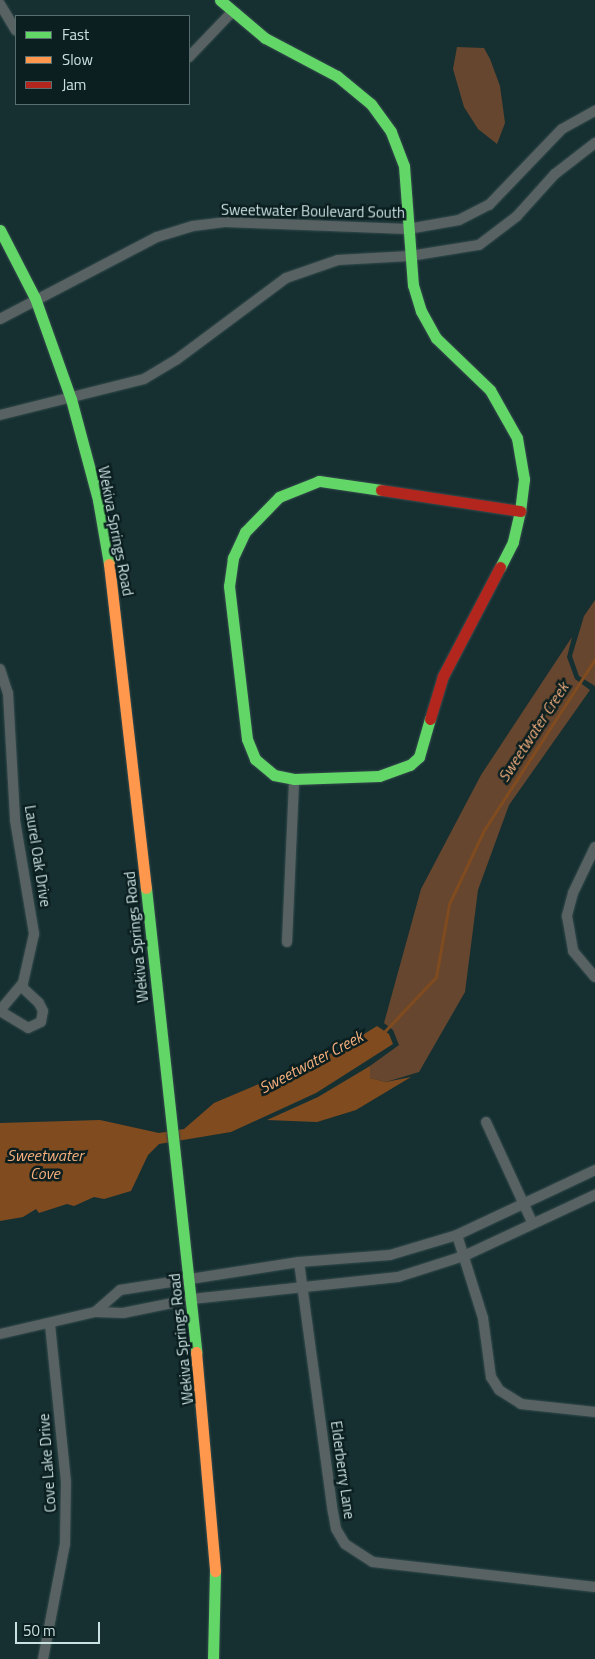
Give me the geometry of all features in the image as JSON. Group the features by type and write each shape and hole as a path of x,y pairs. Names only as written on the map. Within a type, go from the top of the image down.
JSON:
{"street":[{"path":"220,0 231,14 265,38 337,76 371,104 391,132 404,166 409,198 408,229 413,285 436,338 490,390 518,438 524,479 520,511 513,542 436,694 419,757 410,765 380,776 294,779 274,775 255,759 247,739 229,586 233,558 245,532 262,512 279,497 319,481 520,511"},
{"path":"0,4 15,28"},
{"path":"190,56 231,14"},
{"name":"Sweetwater Boulevard South","path":"0,319 35,298 157,237 193,226 225,222 408,229 459,220 488,205 562,129 595,110"},
{"path":"0,415 71,399 144,379 176,360 286,278 338,260 410,256 479,245 517,216 555,174 595,143"},
{"name":"Wekiva Springs Road","path":"0,230 35,298 71,399 98,500 115,600 174,1152 190,1277 216,1595 213,1659"},
{"name":"Laurel Oak Drive","path":"0,669 8,693 14,820 34,934 21,986 0,1011"},
{"path":"287,942 294,779"},
{"path":"595,846 573,893 568,916 573,951 595,978"},
{"path":"0,1011 28,1028 41,1022 43,1011 39,1003 21,986"},
{"path":"486,1122 533,1224"},
{"path":"95,1312 120,1290 190,1277 299,1262 390,1255 457,1235 594,1172"},
{"path":"0,1334 50,1324 95,1312 123,1313 192,1299 398,1277 464,1256 595,1195"},
{"path":"457,1235 483,1318 491,1377 499,1390 521,1404 595,1412"},
{"name":"Elderberry Lane","path":"299,1262 333,1512 336,1529 345,1544 373,1562 595,1587"},
{"name":"Cove Lake Drive","path":"43,1659 65,1544 66,1482 50,1324"}],"shaded area":[{"path":"457,47 484,48 490,59 500,86 505,123 497,144 478,129 464,107 453,69"},
{"path":"595,600 595,686 579,676 572,656 584,616"},
{"path":"572,637 567,657 575,679 590,690 509,805 478,890 465,992 419,1072 386,1082 370,1078 370,1066 399,1045 393,1030 384,1023 421,889 481,775"}],"water":[{"name":"Sweetwater Cove","path":"377,1026 389,1034 393,1044 316,1093 231,1132 159,1144 148,1155 131,1191 104,1199 94,1197 74,1206 67,1204 39,1213 36,1209 23,1217 0,1221 0,1123 100,1120 159,1133 184,1129 214,1103 337,1051"},
{"path":"370,1066 370,1078 386,1082 411,1077 356,1110 317,1122 267,1120 318,1097"}],"waterway":[{"name":"Sweetwater Creek","path":"383,1033 436,977 449,904 484,830 595,659"}],"traffic: fast":[{"path":"220,0 265,38 337,76 371,104 391,132 404,166 413,285 421,311 436,338 490,390 517,438 524,479 520,511 513,542 500,567"},
{"path":"0,230 35,298 71,399 98,500 109,564"},
{"path":"381,490 319,481 279,497 245,532 233,558 229,586 247,739 255,759 274,775 294,779 379,776 410,765 419,757 430,719"},
{"path":"146,888 196,1352"},
{"path":"213,1659 215,1571"}],"traffic: slow":[{"path":"109,564 146,888"},
{"path":"196,1352 215,1571"}],"traffic: jam":[{"path":"381,490 520,511"},
{"path":"430,719 443,676 500,567"}]}
